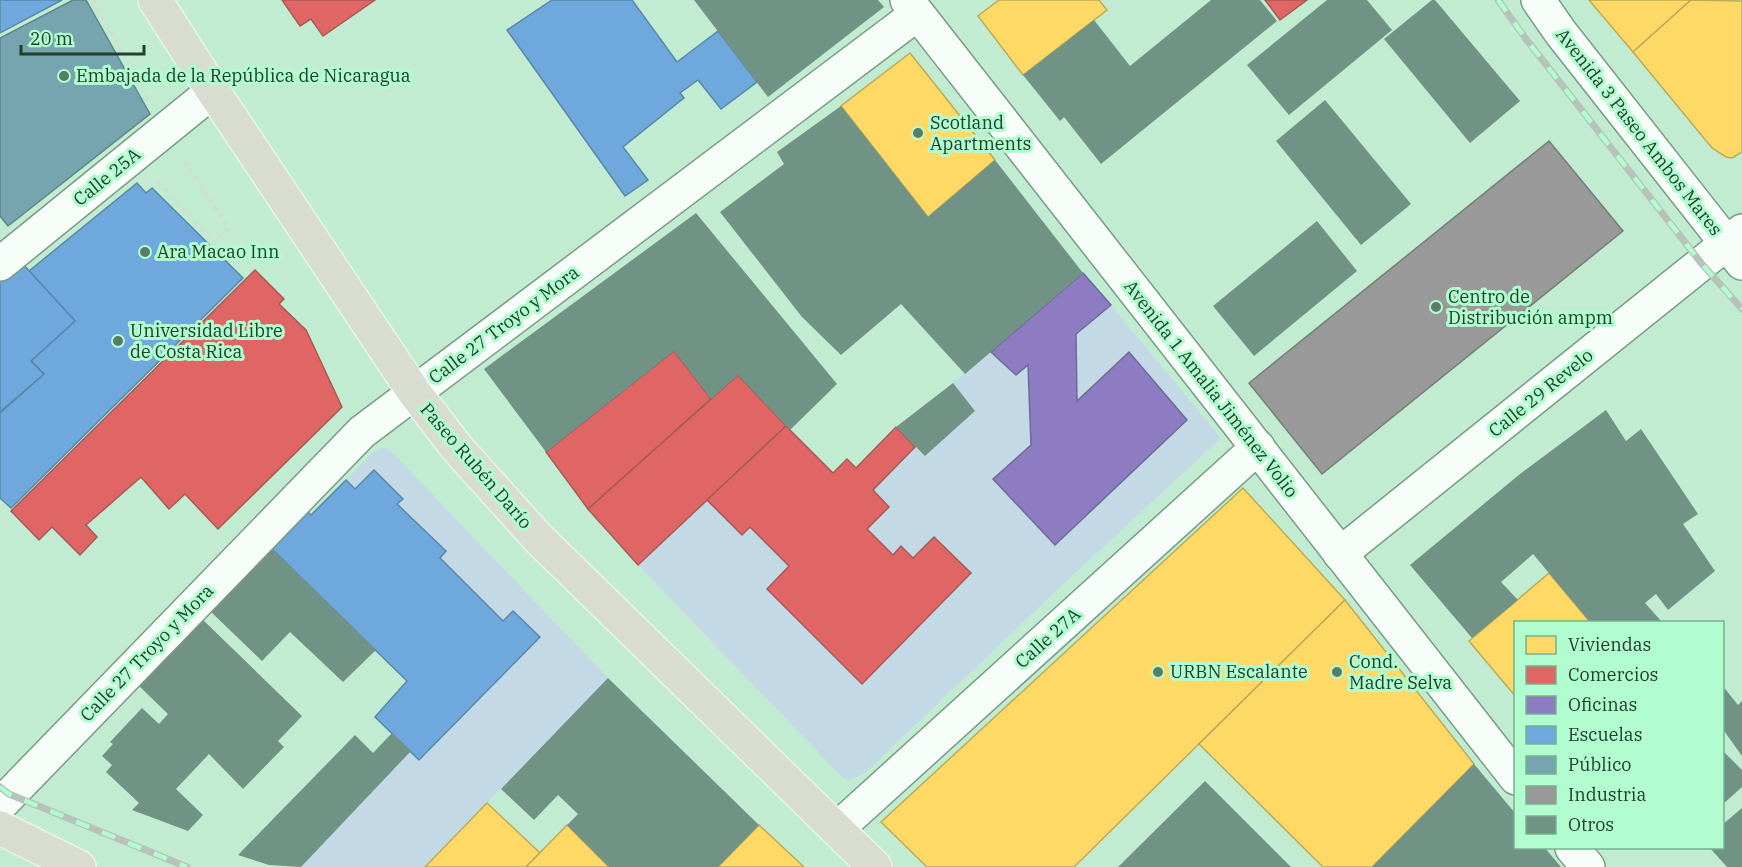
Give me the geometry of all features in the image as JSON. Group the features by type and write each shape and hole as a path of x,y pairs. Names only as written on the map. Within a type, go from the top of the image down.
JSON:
{"highway":[{"name":"Paseo Rubén Darío","path":"156,0 213,91 414,392 457,448 538,538 859,853"},
{"path":"0,828 79,867"}],"street":[{"name":"Avenida 3 Paseo Ambos Mares","path":"1538,0 1561,33 1736,246"},
{"name":"Calle 27 Troyo y Mora","path":"0,805 362,432 912,7"},
{"name":"Avenida 1 Amalia Jiménez Volio","path":"912,7 1514,777"},
{"name":"Calle 25A","path":"0,264 213,91"},
{"name":"Calle 29 Revelo","path":"1340,554 1736,246"},
{"name":"Calle 27A","path":"859,853 1258,447"},
{"path":"1573,849 1588,867"}],"path":[{"path":"155,178 213,242 210,245"}],"shaded area":[{"path":"1111,305 1221,438 864,774 851,780 843,778 638,565 707,500 742,535 750,527 789,566 767,589 862,683 971,574 934,537 913,558 901,547 893,555 867,529 889,507 873,490 915,447 925,456 975,411 953,383 991,352 1016,375 1028,365 1031,445 993,480 1055,545 1187,420 1129,352 1077,401 1076,334"},
{"path":"385,448 392,452 608,678 425,867 301,867 411,751 420,760 540,637 513,611 503,621 440,558 446,551 397,504 403,498 374,470 355,489 346,480 373,452"}],"building: Viviendas":[{"path":"999,0 1099,0 1107,10 1023,75 978,16"},
{"path":"1589,0 1691,0 1633,52"},
{"path":"1691,0 1742,1 1742,152 1732,158 1712,148 1633,52"},
{"name":"Scotland Apartments","path":"910,53 995,160 928,217 841,106"},
{"name":"URBN Escalante","path":"1243,488 1345,600 1074,867 927,867 881,822"},
{"path":"1549,573 1589,621 1514,621 1514,695 1469,641"},
{"name":"Cond. Madre Selva","path":"1345,600 1474,764 1372,867 1323,867 1199,744"},
{"path":"487,803 540,853 526,867 425,867"},
{"path":"567,825 609,867 526,867"},
{"path":"759,825 804,867 718,867"}],"building: Comercios":[{"path":"282,0 375,0 323,36 311,19 300,26"},
{"path":"1265,0 1307,0 1280,20"},
{"path":"255,270 284,299 279,304 306,330 342,407 218,529 185,494 169,509 141,477 86,525 97,537 80,555 52,527 39,540 11,511"},
{"path":"674,351 711,399 588,509 546,452"},
{"path":"738,375 786,426 638,565 588,509"},
{"path":"786,426 833,473 847,459 856,468 896,427 915,447 873,490 889,507 867,529 893,555 901,546 913,558 934,537 971,573 862,684 767,589 789,566 750,527 742,535 707,500"}],"building: Oficinas":[{"path":"1083,273 1111,305 1076,334 1077,401 1129,352 1187,420 1055,545 993,479 1031,445 1028,365 1016,375 991,352"}],"building: Escuelas":[{"path":"0,0 62,0 0,33"},
{"path":"552,0 632,0 677,62 718,31 757,82 721,109 698,80 680,93 684,98 623,147 648,180 625,196 507,30"},
{"name":"Universidad Libre de Costa Rica","path":"137,183 146,193 152,188 243,278 11,508 0,498 0,413 44,374 31,361 75,321 29,271"},
{"path":"22,263 75,321 31,361 44,374 0,412 0,280"},
{"path":"374,470 403,499 397,504 446,551 440,558 503,621 513,611 540,637 419,760 375,717 407,681 269,546 305,509 311,515 346,480 355,489"}],"building: Público":[{"name":"Embajada de la República de Nicaragua","path":"73,0 86,0 150,114 8,226 0,216 0,38"}],"building: Industria":[{"name":"Centro de Distribución ampm","path":"1549,141 1623,231 1322,474 1249,383"}],"building: Otros":[{"path":"694,0 878,0 884,7 768,97"},
{"path":"1211,0 1260,0 1277,21 1101,164 1064,117 1060,121 1023,75 1094,20 1130,66"},
{"path":"1327,0 1367,0 1392,30 1289,115 1247,65"},
{"path":"1432,0 1435,0 1520,101 1470,143 1384,39"},
{"path":"1325,100 1411,204 1361,245 1276,141"},
{"path":"841,106 928,217 995,160 1083,273 965,374 901,304 841,355 802,317 720,212 784,164 777,152"},
{"path":"696,213 837,384 790,430 738,375 711,399 674,351 546,452 484,369"},
{"path":"1317,221 1357,271 1254,356 1213,306"},
{"path":"953,383 975,411 925,456 896,427"},
{"path":"1606,410 1626,441 1641,429 1698,514 1683,524 1715,571 1668,610 1656,594 1645,603 1661,621 1589,621 1533,554 1501,582 1518,600 1472,638 1410,565 1520,474"},
{"path":"269,546 376,650 343,682 290,632 262,661 209,610"},
{"path":"201,618 302,716 278,741 284,747 243,789 209,754 176,789 203,815 188,831 132,810 139,803 106,772 112,765 102,756 113,744 110,742 142,708 159,724 168,714 137,684"},
{"path":"608,678 759,825 718,867 609,867 567,825 578,814 558,795 534,820 501,789"},
{"path":"1724,688 1738,705 1742,701 1742,756 1724,731"},
{"path":"392,733 411,751 301,867 269,865 238,855 355,735 373,753"},
{"path":"1724,752 1742,770 1742,787 1724,803"},
{"path":"1474,764 1514,812 1514,849 1546,849 1561,867 1372,867"},
{"path":"1205,781 1291,867 1118,867"},
{"path":"1742,808 1742,867 1727,867 1711,849 1724,849 1724,823"}],"railway":[{"path":"1498,0 1702,264 1742,309"},
{"path":"0,787 9,794 187,867"}],"place":[{"name":"Embajada de la República de Nicaragua","path":"64,76"},
{"name":"Scotland Apartments","path":"918,133"},
{"name":"Ara Macao Inn","path":"145,252"},
{"name":"Centro de Distribución ampm","path":"1436,307"},
{"name":"Universidad Libre de Costa Rica","path":"118,341"},
{"name":"URBN Escalante","path":"1158,672"},
{"name":"Cond. Madre Selva","path":"1337,672"}]}
